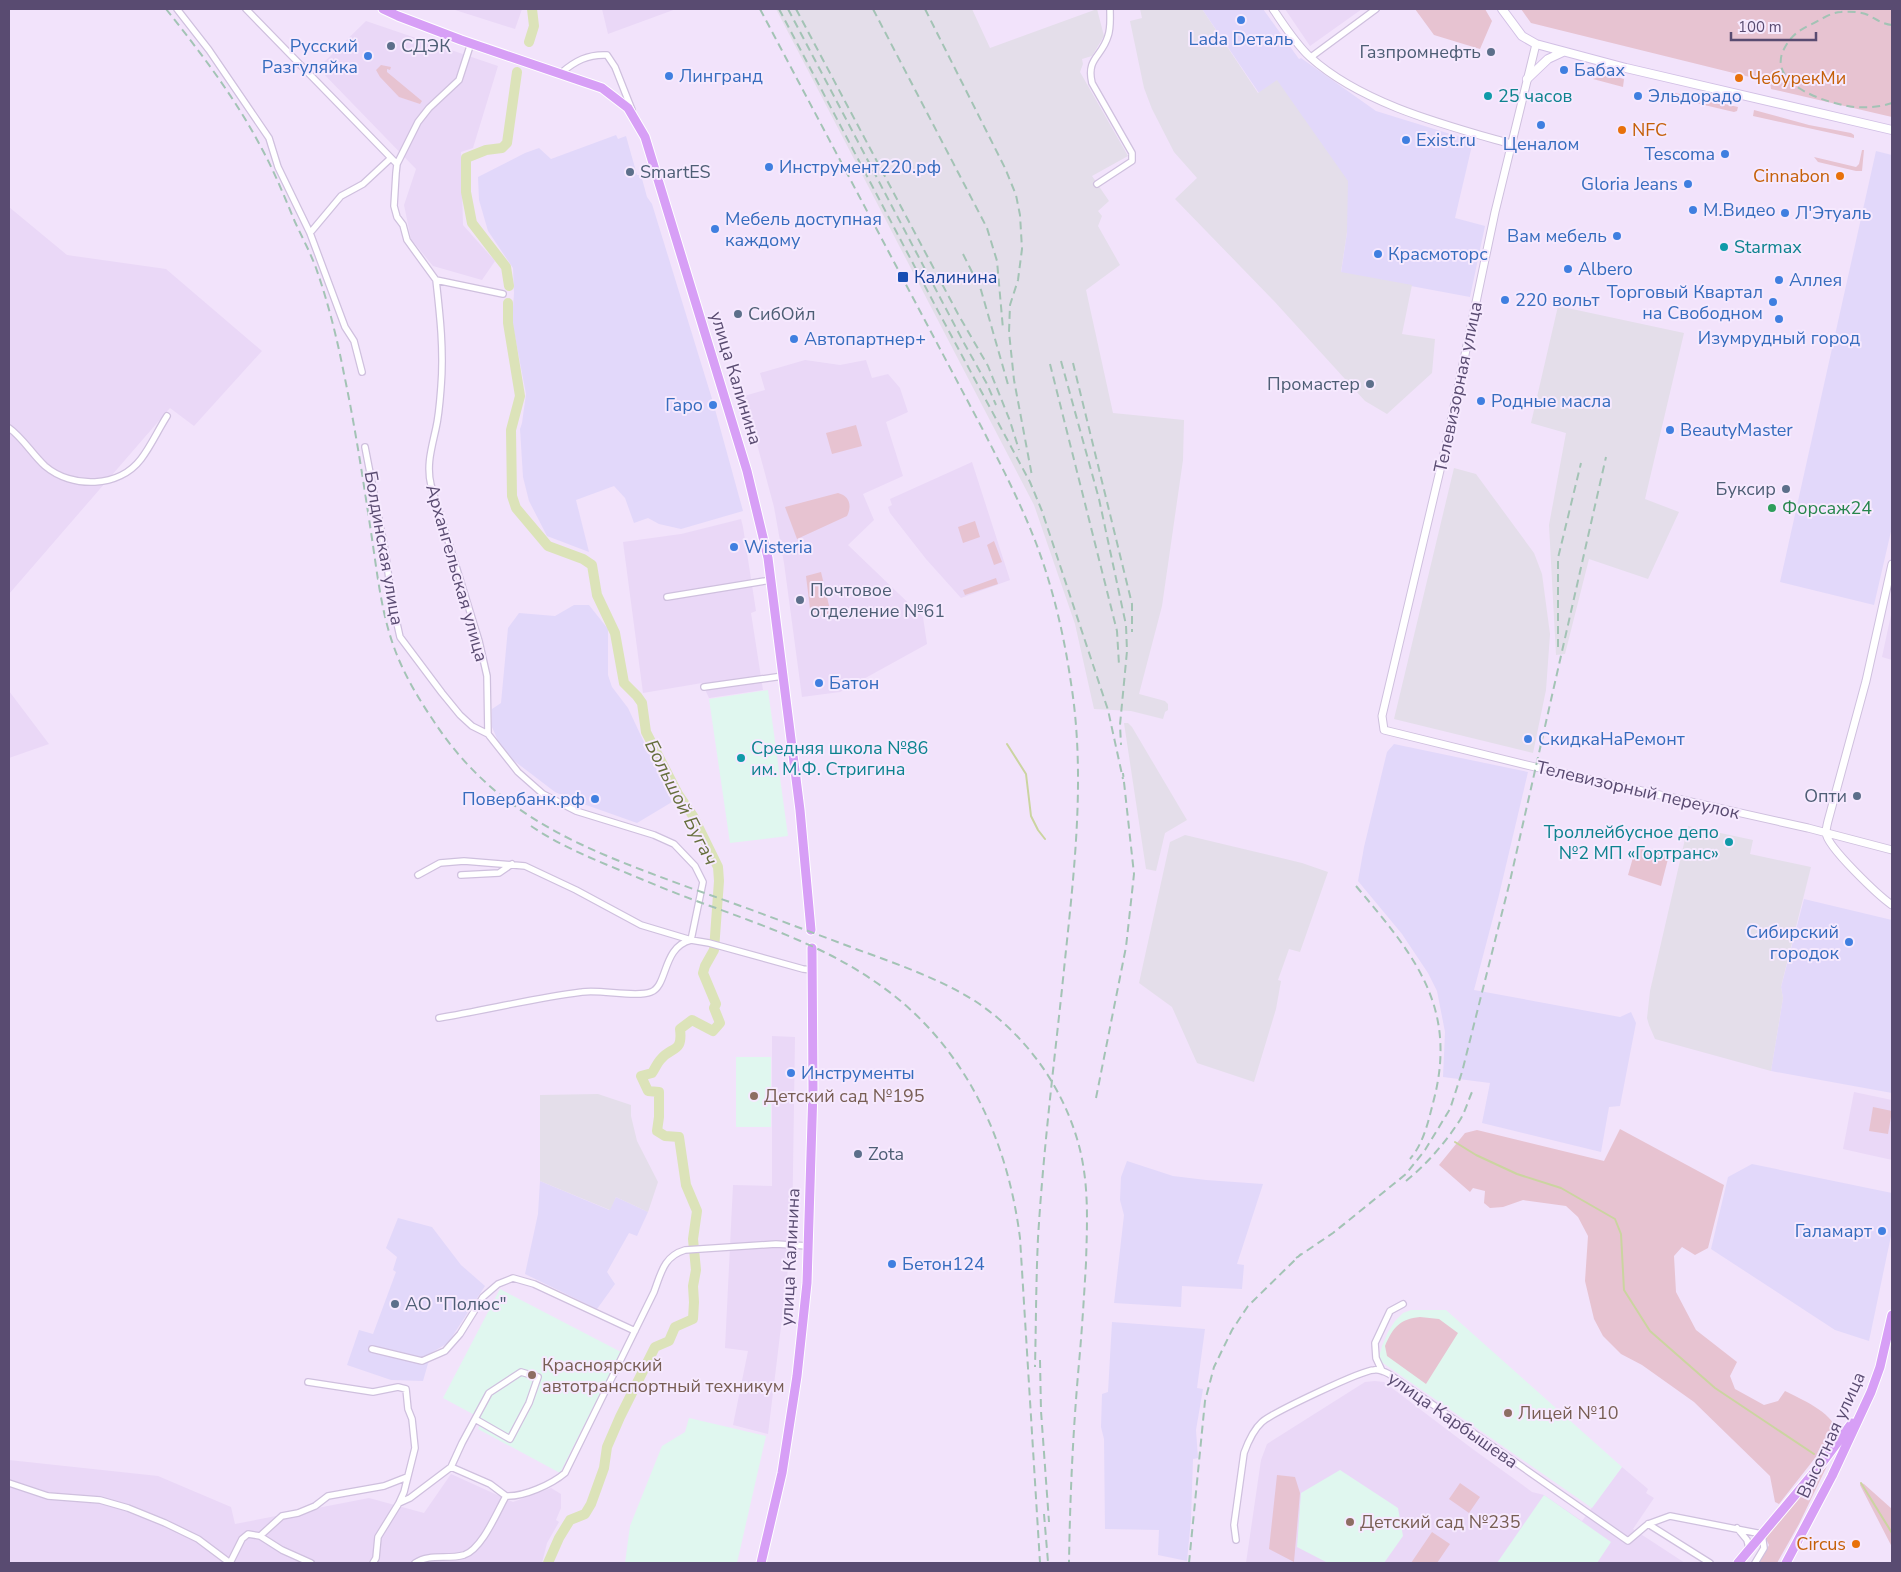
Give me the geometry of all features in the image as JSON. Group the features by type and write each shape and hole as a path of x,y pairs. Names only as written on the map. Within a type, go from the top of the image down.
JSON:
{"main road":[{"name":"улица Калинина","path":"383,9 416,24 471,44 602,88 628,108 645,136 664,194 758,511 771,580 800,810 812,947 813,1088 807,1283 797,1376 782,1473 761,1563"},
{"path":"1502,9 1522,36 1536,44 1626,68 1892,130"},
{"path":"1527,79 1548,59 1563,52"},
{"name":"Высотная улица","path":"1786,1563 1832,1476 1863,1409 1880,1367 1892,1316"},
{"path":"1738,1563 1822,1463 1863,1409"}],"street":[{"path":"177,9 209,50 269,138 278,168 310,233 345,327 354,341 362,372"},
{"path":"246,9 252,13 397,164"},
{"path":"1097,184 1132,160 1132,153 1092,83 1089,72 1092,63 1108,38 1110,9"},
{"path":"1273,9 1298,44 1311,58 1342,81 1379,101 1511,144"},
{"path":"1311,58 1376,9"},
{"path":"471,44 459,80 429,108 418,122 397,164 395,212 403,225 407,240 436,280 502,294"},
{"name":"Телевизорная улица","path":"1384,730 1382,716 1446,446 1494,212 1536,44"},
{"path":"561,73 573,63 587,57 607,55 615,67 636,119"},
{"path":"310,233 341,196 363,184 391,158"},
{"name":"Архангельская улица","path":"436,280 441,323 441,385 438,416 430,452 428,472 480,641 487,676 488,734"},
{"path":"9,428 18,434 30,452 47,468 64,478 84,483 106,481 122,474 141,460 167,416"},
{"name":"Болдинская улица","path":"365,447 400,636 442,694 460,715 472,726 488,734"},
{"path":"1892,564 1872,655 1826,834 1831,844 1866,882 1892,905"},
{"path":"667,597 771,580"},
{"path":"704,687 783,676"},
{"name":"Телевизорный переулок","path":"1384,730 1536,767 1808,828 1892,850"},
{"path":"488,734 518,772 543,794 576,811 654,835 674,844 695,866 703,882 691,940"},
{"path":"418,875 440,863 464,861 526,866 641,925 691,940 812,970"},
{"path":"461,875 499,873 512,864"},
{"path":"439,1018 584,991 652,992 658,987 668,959 682,942 691,940"},
{"path":"452,1467 490,1484 506,1496 514,1497 550,1484 565,1473 654,1292 663,1267 674,1253 685,1250 776,1244 808,1246"},
{"path":"372,1349 422,1362 445,1351 460,1334 484,1297 498,1284 513,1278 534,1284 635,1331"},
{"path":"1382,1371 1376,1358 1376,1343 1390,1311 1403,1304"},
{"name":"улица Карбышева","path":"1236,1540 1234,1525 1244,1452 1248,1442 1261,1423 1271,1415 1375,1369 1382,1371 1628,1541 1648,1524"},
{"path":"399,1503 410,1498 452,1467 462,1443 489,1393 521,1372 538,1377 529,1402 510,1439 475,1420"},
{"path":"308,1382 373,1392 398,1387 406,1389 415,1448 404,1492 378,1537 376,1558 373,1563"},
{"path":"260,1536 282,1516 298,1513 315,1506 328,1496 384,1486 407,1478"},
{"path":"9,1483 48,1496 100,1500 128,1508 198,1539 230,1563 242,1539 248,1534 260,1536 282,1550 310,1563"},
{"path":"415,1563 421,1559 463,1555 469,1552 484,1536 506,1496"},
{"path":"1648,1524 1670,1516 1762,1534 1764,1548 1755,1563"},
{"path":"1648,1524 1710,1563"},
{"path":"1737,1528 1747,1540 1749,1548"}],"shaded area":[{"path":"452,9 522,9 515,29"},
{"path":"602,9 676,9 608,34"},
{"path":"776,9 972,9 990,48 1097,9 1104,36 1092,56 1082,59 1083,64 1080,72 1128,156 1092,176 1109,201 1098,211 1102,216 1098,226 1120,265 1086,290 1113,413 1184,420 1183,460 1162,606 1139,694 1165,701 1168,704 1168,710 1165,712 1163,719 1131,711 1094,709 1075,624 1034,505"},
{"path":"1140,9 1202,9 1258,93 1277,80 1348,181 1347,232 1341,272 1412,285 1402,334 1435,339 1432,373 1387,414 1365,401 1274,301 1175,199 1197,178 1174,152 1152,109 1144,88 1130,21 1142,18"},
{"path":"1202,9 1263,9 1299,59 1301,58 1376,111 1473,141 1455,218 1485,226 1470,297 1341,273 1347,222 1277,81 1259,93"},
{"path":"1285,9 1362,9 1310,46"},
{"path":"1415,9 1485,9 1492,21 1480,49 1434,35"},
{"path":"1521,9 1892,9 1892,117 1771,89 1770,82 1531,23"},
{"path":"366,21 498,66 473,148 461,152 463,225 495,261 482,280 433,266 411,239 404,205 416,169 318,68"},
{"path":"381,65 391,67 390,70 387,69 387,72 422,101 420,104 399,97 376,70"},
{"path":"1606,74 1624,79 1623,87 1593,79"},
{"path":"1671,92 1738,107 1737,111 1734,112 1670,97"},
{"path":"1754,110 1809,125 1851,133 1854,135 1854,138 1753,116"},
{"path":"616,135 618,139 626,136 637,175 641,175 647,197 652,204 713,402 743,511 681,529 659,524 648,518 634,523 625,498 614,486 576,500 589,552 547,536 529,501 523,477 520,429 526,394 512,321 513,268 488,231 479,200 478,177 539,148 551,159"},
{"path":"1862,150 1864,150 1862,171 1818,162 1814,157 1856,167 1859,164"},
{"path":"1876,151 1892,155 1892,527 1874,605 1780,582"},
{"path":"9,207 67,255 166,269 262,351 194,426 170,408 9,594"},
{"path":"1558,306 1684,333 1645,499 1679,512 1648,579 1589,559 1565,654 1556,655 1549,525 1566,433 1531,423"},
{"path":"805,360 840,365 866,360 872,378 888,374 900,388 908,412 886,422 903,476 863,494 874,520 848,545 923,617 927,644 840,692 802,697 784,563 774,507 744,396 765,390 760,373"},
{"path":"856,425 862,446 832,454 826,433"},
{"path":"972,462 1010,580 961,598 926,559 890,513 888,507 892,505 890,499"},
{"path":"1454,468 1476,474 1534,553 1542,574 1550,634 1546,690 1533,753 1394,719"},
{"path":"838,493 845,496 849,502 847,516 797,539 785,507"},
{"path":"741,519 756,611 751,613 763,690 709,698 702,683 643,693 623,542 681,534"},
{"path":"975,521 980,537 963,543 958,527"},
{"path":"994,541 1002,562 994,565 987,545"},
{"path":"821,572 831,614 811,617 806,576"},
{"path":"996,578 998,584 965,595 963,590"},
{"path":"574,605 589,605 608,629 608,675 612,687 628,708 672,802 637,823 555,792 513,760 501,748 492,727 492,709 501,703 508,628 519,613 555,616"},
{"path":"1892,610 1892,660 1882,657"},
{"path":"768,690 788,836 730,843 709,699"},
{"path":"9,691 49,744 9,758"},
{"path":"1124,723 1128,723 1132,727 1187,820 1165,833 1156,871 1146,869"},
{"path":"1394,744 1528,772 1474,990 1620,1017 1631,1012 1636,1023 1620,1106 1609,1107 1601,1152 1482,1123 1490,1083 1443,1077 1445,1032 1437,991 1428,973 1402,934 1358,881 1364,847 1387,752"},
{"name":"Троллейбусное депо №2 МП «Гортранс»","path":"1688,826 1753,840 1750,854 1811,867 1781,987 1783,998 1771,1071 1655,1039 1649,1025 1647,1018 1650,991"},
{"path":"1185,835 1302,863 1328,872 1300,952 1289,949 1278,980 1281,981 1276,1009 1254,1082 1197,1063 1172,1007 1139,983 1170,842"},
{"path":"1636,847 1669,855 1661,886 1628,875"},
{"path":"1804,899 1892,920 1892,1093 1771,1071 1783,998 1781,987"},
{"path":"772,1036 795,1037 792,1236 768,1434 733,1425 748,1351 725,1348 733,1185 772,1186"},
{"name":"Детский сад №195","path":"736,1057 771,1057 771,1127 736,1127"},
{"path":"1854,1092 1892,1100 1892,1160 1843,1149"},
{"path":"598,1094 631,1105 631,1116 637,1141 658,1182 648,1212 616,1197 610,1210 540,1181 540,1095"},
{"path":"1873,1107 1892,1111 1888,1134 1869,1131"},
{"path":"1620,1129 1724,1185 1708,1248 1695,1255 1682,1247 1674,1256 1676,1292 1696,1330 1737,1362 1730,1376 1735,1389 1764,1405 1778,1401 1785,1391 1807,1402 1829,1417 1837,1430 1779,1504 1775,1502 1770,1476 1694,1402 1642,1365 1621,1354 1603,1336 1594,1319 1585,1281 1588,1236 1578,1217 1566,1206 1523,1200 1503,1207 1490,1208 1484,1203 1485,1191 1473,1188 1470,1192 1439,1165 1465,1133 1477,1130 1604,1161"},
{"path":"1127,1161 1173,1176 1263,1184 1237,1264 1244,1265 1242,1289 1182,1286 1181,1307 1114,1303 1124,1215 1120,1200 1121,1177"},
{"path":"1752,1164 1892,1193 1892,1231 1869,1341 1835,1330 1711,1249 1728,1177"},
{"path":"540,1181 609,1210 616,1197 648,1212 637,1236 629,1233 607,1272 615,1284 597,1309 525,1274 538,1214"},
{"name":"АО \"Полюс\"","path":"398,1218 432,1227 461,1265 485,1286 448,1343 431,1353 423,1381 391,1380 347,1365 359,1330 373,1334 396,1272 393,1270 397,1257 386,1248"},
{"name":"Красноярский автотранспортный техникум","path":"500,1289 621,1352 560,1473 478,1429 482,1419 443,1398"},
{"name":"Лицей №10","path":"1411,1310 1446,1310 1622,1467 1592,1508 1380,1361 1379,1357 1382,1346 1388,1332 1403,1313"},
{"path":"1420,1317 1439,1319 1458,1333 1426,1384 1387,1356 1385,1346 1398,1325 1407,1320"},
{"path":"1112,1322 1205,1329 1197,1388 1203,1389 1196,1430 1198,1458 1193,1459 1191,1519 1187,1561 1158,1555 1159,1530 1105,1529 1104,1439 1101,1427 1102,1394 1108,1392"},
{"path":"1365,1382 1384,1382 1532,1492 1544,1495 1582,1521 1622,1467 1648,1489 1646,1493 1654,1498 1633,1529 1685,1563 1246,1563 1261,1460 1267,1444"},
{"name":"Красноярский автотранспортный техникум","path":"689,1418 766,1436 737,1563 625,1563 630,1526 662,1446 685,1432"},
{"path":"9,1460 158,1476 231,1507 235,1524 369,1498 424,1513 451,1474 513,1502 551,1488 561,1494 561,1508 556,1520 559,1522 547,1543 542,1563 9,1563"},
{"path":"1827,1466 1799,1524 1777,1563 1758,1563 1769,1545 1765,1537"},
{"name":"Детский сад №235","path":"1340,1470 1398,1508 1403,1536 1384,1563 1328,1563 1297,1547 1301,1493"},
{"path":"1277,1475 1295,1477 1300,1493 1294,1562 1269,1549"},
{"path":"1460,1483 1480,1497 1469,1513 1449,1499"},
{"path":"1861,1483 1892,1509 1892,1547 1860,1485"},
{"path":"1544,1495 1611,1542 1597,1563 1497,1563"},
{"path":"1432,1532 1450,1544 1437,1563 1411,1563"}],"waterway":[{"name":"Большой Бугач","path":"529,42 534,26 532,9"},
{"path":"509,286 506,267 472,223 466,192 466,158 486,150 502,148 507,143 517,72"},
{"name":"Большой Бугач","path":"508,303 508,323 520,396 511,430 512,496 516,508 548,546 583,559 592,565 597,595 615,633 624,683 642,703 646,732 678,794 693,816 718,867 719,881 714,950 703,973 716,1004 714,1008 720,1023 713,1031 692,1020 680,1029 680,1042 678,1046 658,1062 652,1073 641,1076 648,1091 659,1092 657,1131 665,1136 679,1137 686,1185 697,1211 693,1239 696,1270 693,1286 693,1319 675,1327 669,1341 655,1347 607,1447 604,1468 591,1504 585,1514 570,1520 559,1538 548,1563"},
{"path":"1007,744 1026,774 1031,816 1045,839"},
{"path":"1455,1142 1476,1155 1517,1174 1561,1188 1615,1219 1621,1234 1624,1290 1650,1331 1715,1388 1814,1454"},
{"path":"1861,1483 1892,1533"}],"railway":[{"path":"166,9 217,77 252,130 276,176 309,250 332,320 348,394 380,592 390,636 417,695 459,754 487,783 517,807 549,828 583,845 657,876 902,966 932,978 961,993 994,1015 1012,1031 1043,1067 1066,1109 1075,1131 1084,1168 1087,1208 1086,1263 1072,1463 1069,1563"},
{"path":"760,9 1011,486 1042,560 1053,594 1065,647 1076,721 1078,798 1070,913 1040,1207 1037,1254 1035,1367"},
{"path":"779,9 1030,482 1042,511 1108,710 1123,779"},
{"path":"788,9 987,384 996,405"},
{"path":"796,9 958,314 988,366 1010,421 1019,450"},
{"path":"873,9 987,228 997,261 1003,329"},
{"path":"925,9 1005,168 1016,195 1020,215 1022,249 1018,280 1010,305 1009,332 1014,380 1032,476"},
{"path":"1892,25 1862,13 1833,13 1797,32 1783,51 1781,63 1784,74 1793,83 1817,97 1854,107 1873,107 1892,103"},
{"path":"963,254 981,290 1009,388"},
{"path":"1061,361 1099,499 1126,625 1127,651 1120,725 1121,745"},
{"path":"1073,363 1132,604 1132,632"},
{"path":"1050,364 1117,631 1119,665"},
{"path":"1296,1258 1333,1233 1406,1174 1425,1150 1450,1109 1462,1072 1510,881 1606,457"},
{"path":"1558,647 1558,558 1581,463"},
{"path":"1096,1098 1126,947 1134,874 1123,773"},
{"path":"531,826 564,845 598,861 680,895 777,931 837,958 874,981 905,1005 932,1032 955,1061 975,1093 991,1127 1004,1163 1014,1200 1020,1238 1040,1563"},
{"path":"1356,886 1413,960 1426,984 1435,1010 1440,1038 1440,1069 1427,1126 1422,1140 1410,1159"},
{"path":"1406,1181 1435,1153 1448,1137 1462,1117 1472,1092"},
{"path":"1189,1563 1205,1401 1214,1367 1232,1330 1248,1306 1301,1254"},
{"path":"1040,1360 1041,1411 1049,1522"},
{"path":"1044,1514 1048,1562"}],"place":[{"name":"Lada Dеталь","path":"1241,20"},
{"name":"СДЭК","path":"391,46"},
{"name":"Газпромнефть","path":"1491,52"},
{"name":"Русский Разгуляйка","path":"368,56"},
{"name":"Бабах","path":"1564,70"},
{"name":"Лингранд","path":"669,76"},
{"name":"ЧебурекМи","path":"1739,78"},
{"name":"25 часов","path":"1488,96"},
{"name":"Эльдорадо","path":"1638,96"},
{"name":"Ценалом","path":"1541,125"},
{"name":"NFC","path":"1622,130"},
{"name":"Exist.ru","path":"1406,140"},
{"name":"Tescoma","path":"1725,154"},
{"name":"Инструмент220.рф","path":"769,167"},
{"name":"SmartES","path":"630,172"},
{"name":"Cinnabon","path":"1840,176"},
{"name":"Gloria Jeans","path":"1688,184"},
{"name":"М.Видео","path":"1693,210"},
{"name":"Л'Этуаль","path":"1785,213"},
{"name":"Мебель доступная каждому","path":"715,229"},
{"name":"Вам мебель","path":"1617,236"},
{"name":"Starmax","path":"1724,247"},
{"name":"Красмоторс","path":"1378,254"},
{"name":"Albero","path":"1568,269"},
{"name":"Калинина","path":"903,277"},
{"name":"Аллея","path":"1779,280"},
{"name":"220 вольт","path":"1505,300"},
{"name":"Торговый Квартал на Свободном","path":"1773,302"},
{"name":"СибОйл","path":"738,314"},
{"name":"Изумрудный город","path":"1779,319"},
{"name":"Автопартнер+","path":"794,339"},
{"name":"Промастер","path":"1370,384"},
{"name":"Родные масла","path":"1481,401"},
{"name":"Гаро","path":"713,405"},
{"name":"BeautyMaster","path":"1670,430"},
{"name":"Буксир","path":"1786,489"},
{"name":"Форсаж24","path":"1772,508"},
{"name":"Wisteria","path":"734,547"},
{"name":"Почтовое отделение №61","path":"800,600"},
{"name":"Батон","path":"819,683"},
{"name":"СкидкаНаРемонт","path":"1528,739"},
{"name":"Средняя школа №86 им. М.Ф. Стригина","path":"741,758"},
{"name":"Опти","path":"1857,796"},
{"name":"Повербанк.рф","path":"595,799"},
{"name":"Троллейбусное депо №2 МП «Гортранс»","path":"1729,842"},
{"name":"Сибирский городок","path":"1849,942"},
{"name":"Инструменты","path":"791,1073"},
{"name":"Детский сад №195","path":"754,1096"},
{"name":"Zota","path":"858,1154"},
{"name":"Галамарт","path":"1882,1231"},
{"name":"Бетон124","path":"892,1264"},
{"name":"АО \"Полюс\"","path":"395,1304"},
{"name":"Красноярский автотранспортный техникум","path":"532,1375"},
{"name":"Лицей №10","path":"1508,1413"},
{"name":"Детский сад №235","path":"1350,1522"},
{"name":"Circus","path":"1856,1544"}]}
